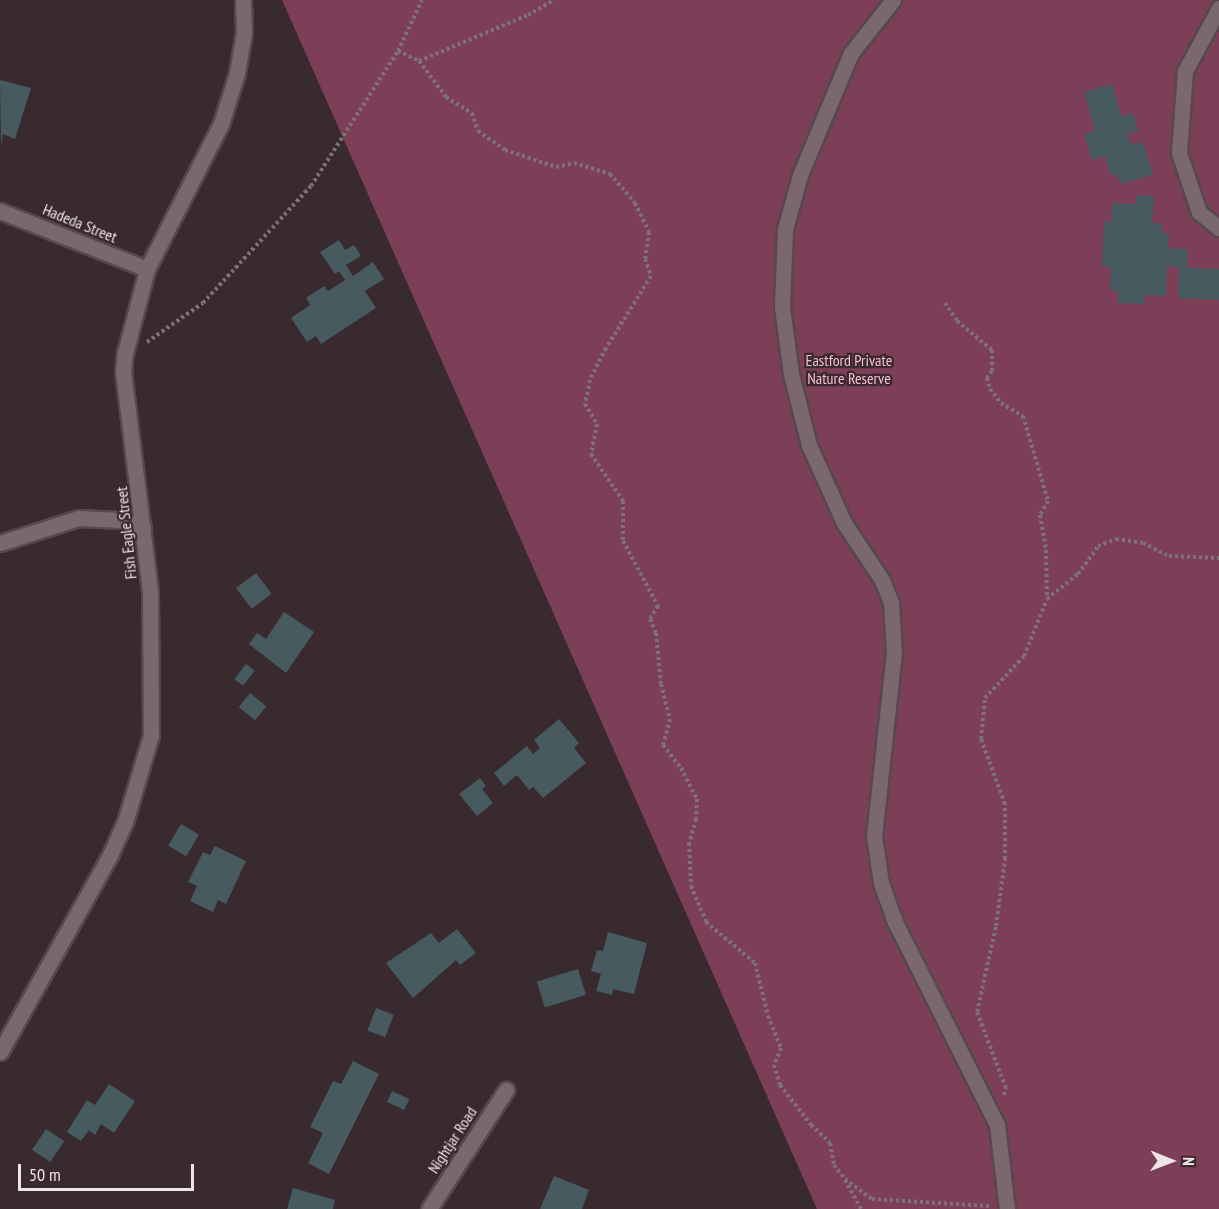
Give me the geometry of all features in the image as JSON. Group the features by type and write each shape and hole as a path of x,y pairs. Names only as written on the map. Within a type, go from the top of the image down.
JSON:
{"street":[{"name":"Fish Eagle Street","path":"0,1052 111,854 126,819 151,735 153,662 143,527 123,371 125,353 147,269 221,124 237,73 244,32 243,0"},
{"path":"893,0 851,53 800,175 784,229 782,308 790,374 809,445 844,523 882,580 891,602 894,652 874,836 881,883 896,922 997,1125 1006,1207"},
{"path":"1219,8 1185,71 1179,153 1198,212 1219,228"},
{"name":"Hadeda Street","path":"0,211 147,269"},
{"path":"0,543 79,518 120,519 143,527"},
{"name":"Nightjar Road","path":"429,1209 506,1090"}],"path":[{"path":"125,353 158,337 203,303 311,186 398,51 422,0"},
{"path":"419,61 528,15 554,0"},
{"path":"398,51 419,61 446,97 472,113 478,131 505,150 556,167 574,164 610,174 635,203 649,232 645,259 651,276 590,380 585,404 597,424 591,454 623,501 623,541 658,606 650,619 656,633 661,684 670,719 663,745 681,768 697,799 696,819 689,843 691,886 706,922 755,963 768,1016 781,1048 774,1065 780,1085 810,1125 830,1143 834,1165 845,1179 861,1209"},
{"path":"945,303 957,321 992,350 992,371 987,378 990,389 1001,403 1023,416 1048,501 1040,515 1046,550 1047,599 1024,656 985,698 982,717 981,739 1005,804 1002,881 977,1012 1006,1088 997,1125"},
{"path":"1047,599 1078,574 1098,546 1116,539 1143,543 1169,556 1219,558"},
{"path":"845,1179 872,1199 1006,1207"}],"green space":[{"name":"Eastford Private Nature Reserve","path":"282,0 1219,0 1219,1209 817,1209"}],"building":[{"path":"0,80 31,88 15,139 3,134 1,145"},
{"path":"1112,84 1121,116 1133,113 1138,131 1128,133 1131,145 1143,142 1153,175 1120,184 1117,174 1110,176 1105,156 1092,160 1084,134 1095,131 1084,92"},
{"path":"1136,195 1154,196 1152,223 1162,223 1162,233 1169,233 1168,248 1188,249 1187,268 1219,269 1219,300 1178,298 1179,267 1167,266 1166,296 1145,295 1144,304 1118,303 1118,291 1110,290 1111,267 1102,267 1104,221 1111,222 1112,203 1135,204"},
{"path":"339,240 345,250 354,245 361,256 346,265 353,276 373,262 384,279 365,291 376,308 321,344 316,336 307,342 291,318 310,305 306,298 324,286 328,291 345,280 339,271 335,274 320,252"},
{"path":"256,573 272,594 252,609 236,588"},
{"path":"284,612 314,632 286,673 249,644 257,633 266,639"},
{"path":"246,664 255,671 243,686 234,679"},
{"path":"250,693 266,706 255,720 239,707"},
{"path":"559,719 579,743 574,748 586,763 543,798 533,787 529,790 517,775 504,786 494,773 527,746 533,754 540,748 534,740"},
{"path":"480,778 486,786 482,789 493,803 477,816 459,794"},
{"path":"181,824 199,835 186,856 168,845"},
{"path":"215,846 246,861 226,904 218,900 213,912 190,901 197,886 188,882 203,852 210,855"},
{"path":"457,929 476,953 460,965 456,960 413,998 386,963 431,933 439,943"},
{"path":"608,932 647,943 634,994 613,989 612,995 596,991 601,974 591,971 597,950 603,951"},
{"path":"578,969 586,995 545,1007 537,982"},
{"path":"376,1008 394,1015 385,1037 367,1030"},
{"path":"353,1061 379,1074 329,1174 308,1163 323,1133 310,1127 333,1081 341,1084"},
{"path":"109,1084 135,1101 114,1133 101,1124 95,1135 89,1130 81,1141 67,1132 87,1100 95,1105"},
{"path":"392,1091 409,1099 404,1110 387,1102"},
{"path":"46,1129 64,1141 50,1162 32,1150"},
{"path":"554,1176 589,1190 582,1209 540,1209"},
{"path":"293,1188 335,1200 333,1209 287,1209"}]}
